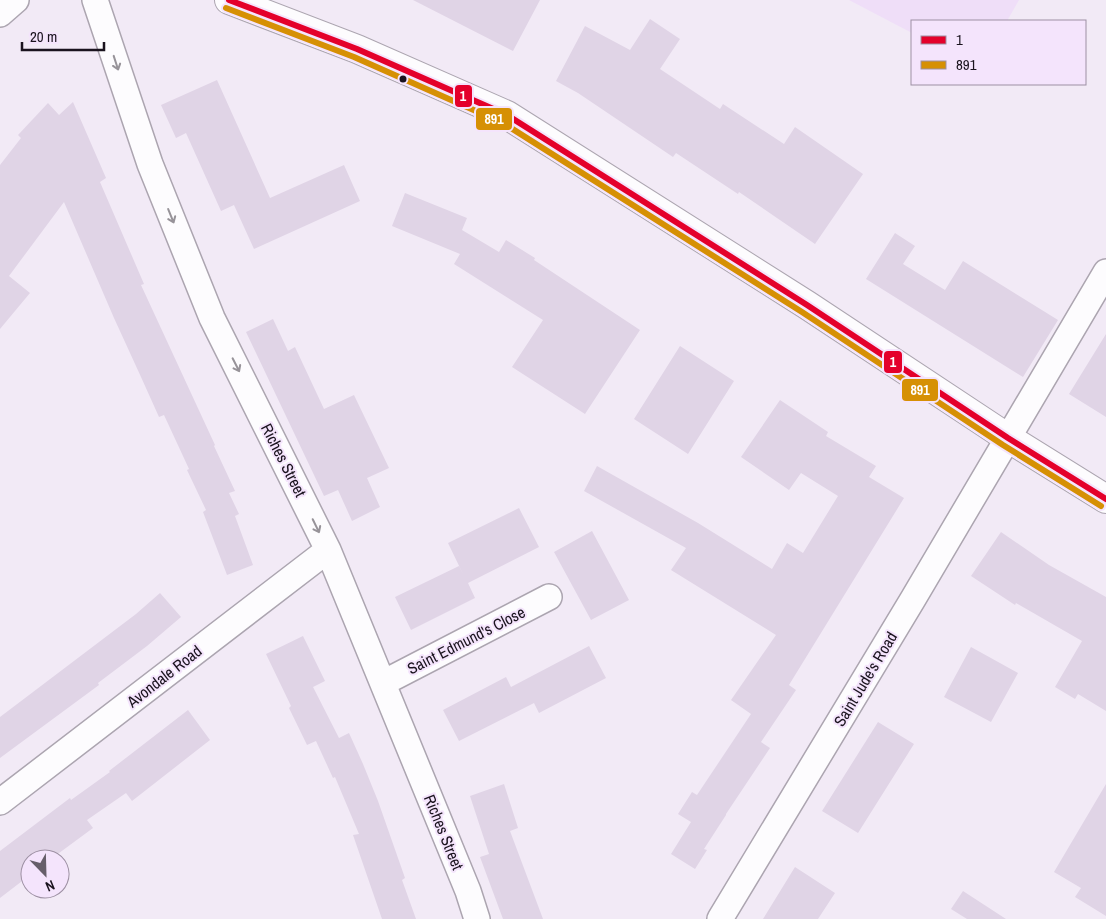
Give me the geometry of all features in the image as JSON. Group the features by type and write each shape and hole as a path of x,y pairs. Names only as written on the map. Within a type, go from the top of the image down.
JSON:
{"highway":[{"path":"230,0 357,48 507,115 807,306 1008,438 1106,499"}],"street":[{"path":"0,14 16,0"},
{"name":"Riches Street","path":"95,0 150,164 212,318 328,550 468,891 477,919"},
{"name":"Saint Jude's Road","path":"720,919 1106,272"},
{"name":"Avondale Road","path":"0,802 328,550"},
{"name":"Saint Edmund's Close","path":"383,683 549,597"}],"shaded area":[{"path":"849,0 1019,0 1008,20 911,20 911,32"}],"building":[{"path":"413,0 540,0 513,51"},
{"path":"650,19 680,39 660,69 720,109 723,104 784,144 795,127 863,174 815,244 739,192 738,194 676,153 673,157 578,93 556,81 585,26 630,50"},
{"path":"217,80 270,198 344,165 360,201 254,249 234,205 221,211 186,133 176,138 161,105"},
{"path":"73,102 106,178 100,182 144,284 141,285 235,491 229,493 239,514 235,516 253,565 227,575 203,512 206,510 187,470 189,469 164,415 159,417 64,202 9,276 30,293 0,329 0,165 21,138 18,135 48,103 59,115"},
{"path":"405,193 467,218 462,230 499,252 506,240 640,330 585,414 512,367 543,320 454,264 460,254 392,226"},
{"path":"895,233 915,246 903,264 945,290 963,261 1058,320 1023,377 866,279"},
{"path":"273,319 288,351 295,347 324,409 354,395 389,468 367,478 380,507 352,521 338,490 324,496 246,332"},
{"path":"1106,334 1106,417 1069,394"},
{"path":"680,346 734,381 688,454 634,419"},
{"path":"780,400 828,432 826,436 876,466 869,477 904,498 789,685 796,690 761,742 770,748 704,849 707,850 695,869 671,854 691,822 678,814 692,792 697,795 751,714 731,700 776,635 671,570 686,548 584,491 597,466 698,523 772,569 787,543 803,553 838,496 801,473 789,490 741,457"},
{"path":"519,508 539,547 468,583 475,598 411,630 395,597 459,566 463,574 448,543"},
{"path":"592,531 629,600 591,620 554,552"},
{"path":"1001,532 1049,565 1106,597 1106,711 1078,694 1075,699 1055,687 1082,641 1016,603 1015,605 971,576"},
{"path":"160,593 181,617 147,646 98,683 99,685 0,758 0,717 136,614"},
{"path":"303,636 325,681 313,687 339,738 349,733 363,764 405,878 402,880 416,919 382,919 353,835 359,834 335,777 333,778 316,741 307,745 266,654"},
{"path":"589,646 606,678 539,713 534,703 459,741 443,710 506,677 511,687"},
{"path":"971,647 1018,673 991,722 944,697"},
{"path":"188,710 210,740 132,801 126,793 87,820 93,828 65,849 20,849 20,883 0,898 0,851"},
{"path":"878,722 914,744 858,833 822,811"},
{"path":"504,784 518,828 510,831 543,919 503,919 480,857 489,854 470,796"},
{"path":"1106,784 1106,916 1075,897 1081,888 1054,872"},
{"path":"795,867 835,893 818,919 763,919"},
{"path":"963,891 1006,919 967,919 951,909"}],"transit line":[{"name":"1","path":"229,0 357,49 507,115 807,305 1008,438 1106,499"},
{"name":"891","path":"226,8 354,57 503,123 802,312 1003,445 1101,506"}]}
